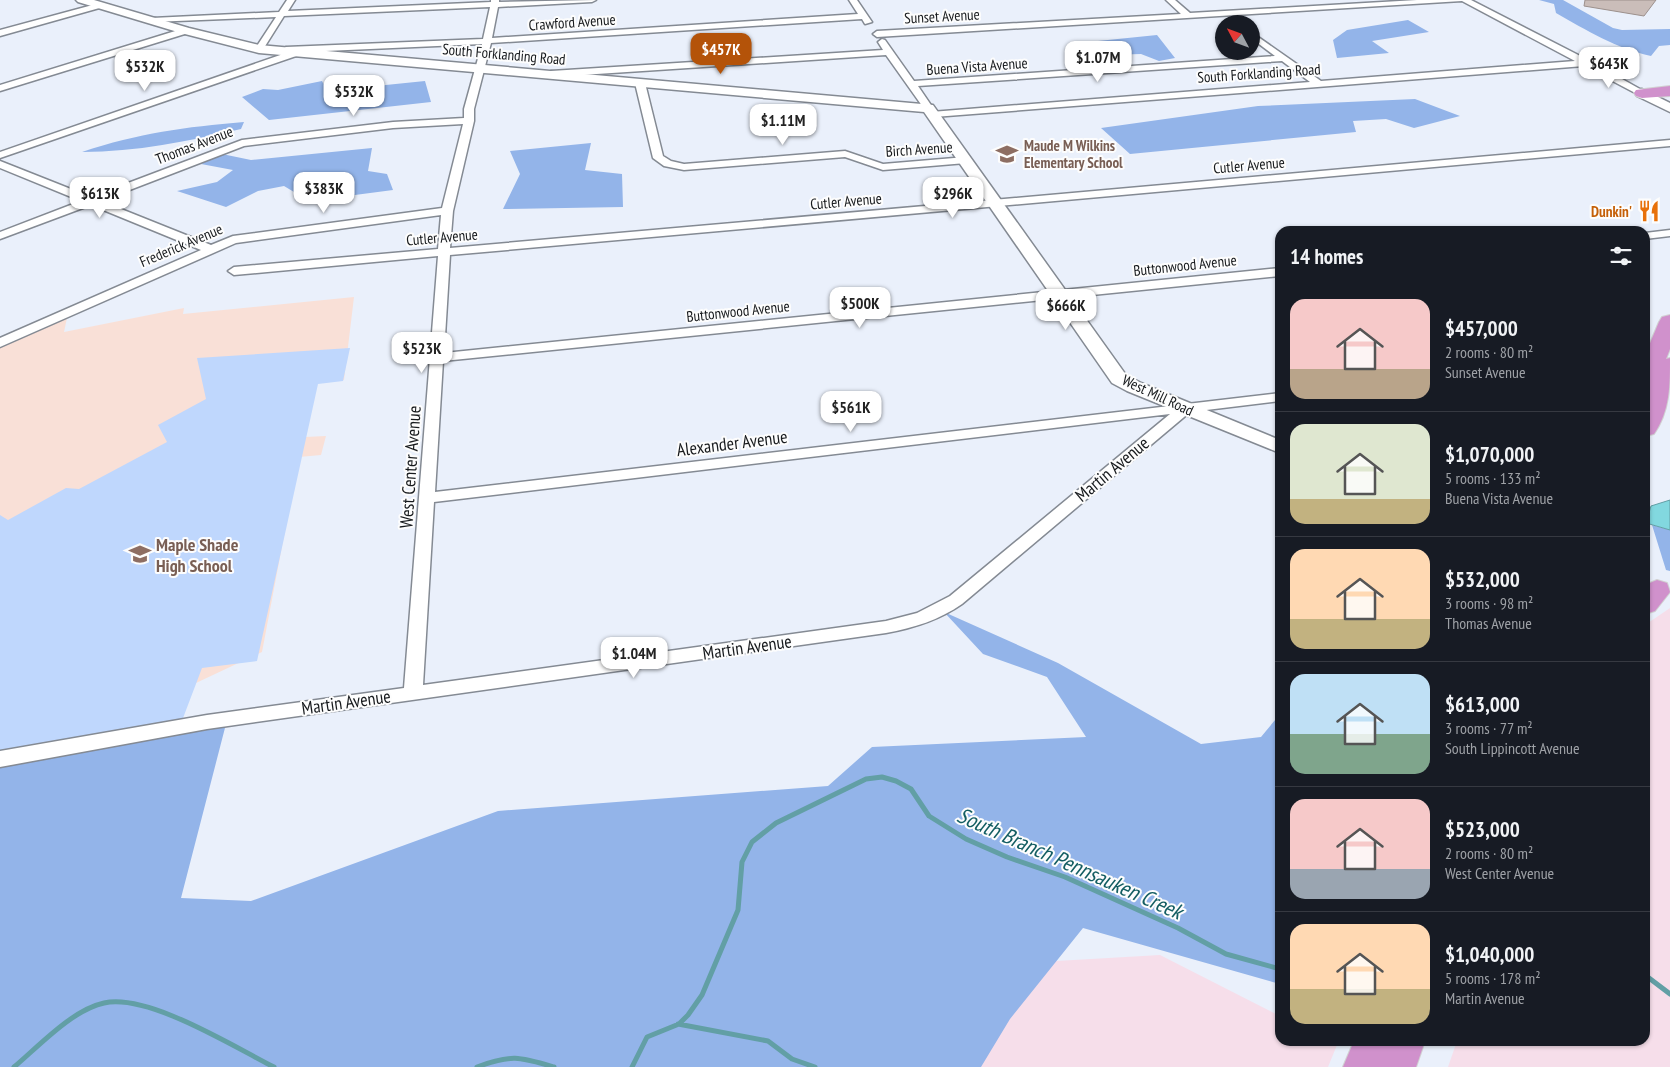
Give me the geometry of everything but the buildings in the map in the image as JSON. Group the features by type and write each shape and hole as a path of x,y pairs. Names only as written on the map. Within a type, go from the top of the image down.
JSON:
{"highway":[{"path":"1642,93 1670,91"},
{"path":"1650,391 1653,368 1670,322"},
{"path":"1364,1067 1373,1046"},
{"path":"1395,1067 1403,1046"}],"street":[{"name":"South Forklanding Road","path":"82,0 258,49 551,74 931,111 1587,64"},
{"path":"258,49 291,0"},
{"path":"152,20 592,0"},
{"path":"853,0 931,111"},
{"path":"1170,0 1188,16"},
{"name":"Sunset Avenue","path":"877,34 1458,0"},
{"path":"1465,0 1670,108"},
{"name":"West Center Avenue","path":"413,693 447,210 469,121 469,109 494,3"},
{"path":"0,33 100,5"},
{"name":"Crawford Avenue","path":"281,51 486,41 864,16"},
{"path":"0,26 12,30"},
{"path":"0,88 185,30"},
{"path":"1260,41 1319,84"},
{"path":"0,155 298,52"},
{"path":"551,74 888,52"},
{"name":"Buena Vista Avenue","path":"912,84 1284,58"},
{"name":"Birch Avenue","path":"640,83 658,158 675,166 702,166 845,154 858,156 872,166 883,167 966,160"},
{"name":"West Mill Road","path":"931,111 1120,379 1134,387 1275,445"},
{"name":"Thomas Avenue","path":"0,236 242,143 393,125 469,121"},
{"name":"Cutler Avenue","path":"234,270 1670,143"},
{"path":"0,164 210,249"},
{"name":"Frederick Avenue","path":"0,343 233,240 447,210"},
{"path":"1650,235 1670,233"},
{"name":"Buttonwood Avenue","path":"437,358 1275,272"},
{"name":"Alexander Avenue","path":"426,498 1275,399"},
{"name":"Martin Avenue","path":"0,759 207,722 886,627 927,617 956,600 1186,408"}],"shaded area":[{"path":"1539,0 1563,0 1613,28 1622,30 1670,29 1670,45 1659,46 1651,56 1626,49 1556,13 1554,4"},
{"path":"1408,20 1429,32 1372,41 1389,53 1337,58 1333,40 1347,30"},
{"path":"1157,35 1175,58 1159,61 1141,54 1108,55 1098,41"},
{"path":"322,81 327,91 425,81 431,102 269,120 242,97 263,89 278,90"},
{"path":"1415,99 1460,116 1414,128 1386,119 1353,121 1356,132 1130,154 1101,128 1258,106"},
{"path":"244,122 241,129 182,142 102,152 82,152 123,140 162,132"},
{"path":"591,143 585,170 622,174 623,207 503,209 520,174 510,151"},
{"path":"372,148 368,171 387,174 393,190 309,201 284,186 258,191 226,207 177,191 217,182 233,170 201,164 222,154 251,160"},
{"name":"Maple Shade High School","path":"354,297 344,380 317,383 305,437 326,436 321,455 299,457 262,652 162,699 0,753 0,347 67,318 64,332 184,308 183,314"},
{"name":"Maple Shade High School","path":"350,348 343,381 318,384 257,661 202,668 180,726 0,763 0,515 8,520 66,488 79,489 167,442 158,425 206,399 197,358"},
{"path":"1670,500 1670,530 1650,524 1651,506"},
{"path":"1652,525 1670,530 1670,571 1666,570"},
{"path":"1670,608 1670,1067 1448,1067 1455,1046 1650,1046 1650,622"},
{"path":"944,612 1058,663 1201,744 1261,737 1275,720 1275,983 1083,928 1010,1019 981,1067 0,1067 0,763 226,724 181,898 251,901 498,811 828,786 872,747 1086,737 1047,677 983,654"},
{"path":"1160,955 1275,1013 1275,1046 1337,1046 1328,1067 966,1067 1039,962"}],"waterway":[{"name":"South Branch Pennsauken Creek","path":"679,1024 688,1015 702,995 738,910 742,862 752,842 776,823 866,779 882,777 896,781 911,789 929,816 966,839 1007,857 1065,877 1178,928 1226,954 1275,968"},
{"path":"1650,979 1670,994"},
{"name":"South Branch Pennsauken Creek","path":"14,1067 56,1030 80,1013 104,1003 122,1002 144,1006 167,1014 214,1035 274,1067"},
{"name":"South Branch Pennsauken Creek","path":"632,1067 647,1037 679,1024"},
{"path":"679,1024 768,1041 792,1059 815,1067"},
{"name":"South Branch Pennsauken Creek","path":"477,1067 499,1060 516,1058 554,1067"}],"place":[{"name":"Maude M Wilkins Elementary School","path":"1007,154"},
{"name":"Dunkin'","path":"1649,211"},
{"name":"Maple Shade High School","path":"140,554"}]}
